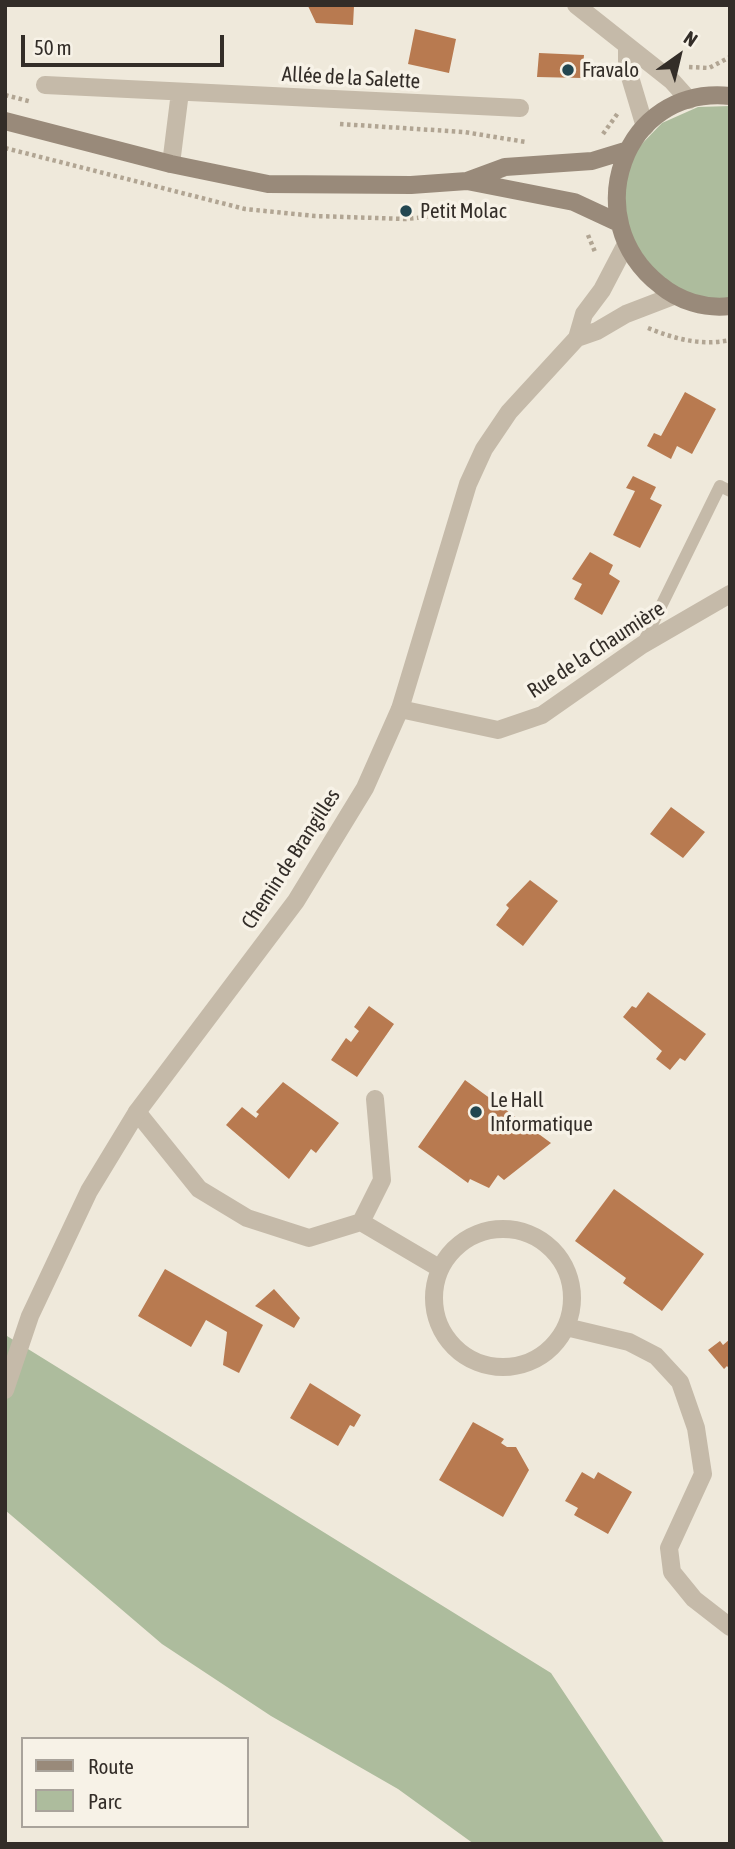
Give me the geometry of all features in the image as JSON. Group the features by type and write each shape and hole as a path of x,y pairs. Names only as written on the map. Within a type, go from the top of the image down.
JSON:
{"main road":[{"path":"727,92 689,100 666,110 645,127 628,150 617,185 617,222 625,246 642,271 673,296 693,303 730,306"},
{"path":"5,121 171,164 268,184 411,185 467,181 574,202 617,222"},
{"path":"467,181 505,167 592,161 628,150"}],"street":[{"path":"576,5 672,81 689,100"},
{"path":"627,48 627,67 645,127"},
{"name":"Allée de la Salette","path":"45,85 520,108"},
{"path":"171,164 180,92"},
{"name":"Chemin de Brangilles","path":"5,1390 30,1315 89,1191 137,1112 296,901 365,788 400,709 468,484 484,449 509,412 577,338 584,314 602,290 625,246"},
{"name":"Chemin de Brangilles","path":"577,338 597,331 626,314 673,296"},
{"name":"Rue de la Chaumière","path":"400,709 498,730 542,715 642,645 730,594"},
{"path":"137,1112 199,1189 247,1218 309,1238 361,1222 382,1180 375,1099"},
{"path":"361,1222 439,1268"},
{"path":"490,1229 519,1230 547,1243 567,1271 573,1303 566,1327 552,1347 523,1364 493,1367 461,1354 439,1327 433,1297 439,1268 460,1242 490,1229"},
{"path":"566,1327 629,1342 656,1356 680,1382 696,1428 703,1474 669,1548 673,1572 694,1599 730,1627"}],"lane":[{"path":"642,645 720,486 730,491"}],"path":[{"path":"678,62 687,66 709,68 730,57"},
{"path":"595,138 612,124 620,106"},
{"path":"328,124 464,132 530,142"},
{"path":"406,219 503,209"},
{"path":"586,230 595,248 595,259"},
{"path":"642,325 674,338 712,344 730,340"}],"green space":[{"path":"730,106 730,303 668,290 623,227 621,188 635,151 662,123 698,107"},
{"path":"7,1336 551,1673 665,1844 474,1844 398,1789 271,1716 162,1644 5,1510"}],"building":[{"path":"308,6 354,6 353,25 316,23"},
{"path":"415,29 456,39 449,73 408,64"},
{"path":"539,53 584,55 582,78 537,77"},
{"path":"685,392 716,409 692,454 677,446 671,459 647,446 654,433 661,436"},
{"path":"633,476 656,487 650,499 662,505 640,548 613,535 635,491 626,488"},
{"path":"590,552 613,565 609,574 620,581 602,615 574,599 582,584 572,579"},
{"path":"671,807 705,832 683,858 650,834"},
{"path":"530,880 558,901 523,946 496,925 509,908 506,905"},
{"path":"648,992 706,1034 685,1061 680,1058 670,1070 656,1059 662,1051 623,1017 632,1006 636,1008"},
{"path":"369,1006 394,1024 357,1077 331,1060 346,1038 351,1042 359,1031 354,1027"},
{"name":"Le Hall Informatique","path":"465,1080 551,1143 504,1180 498,1175 489,1188 470,1179 468,1183 418,1147"},
{"path":"283,1082 339,1123 316,1153 311,1149 289,1179 226,1125 242,1107 256,1118 259,1114 256,1112"},
{"path":"614,1189 704,1254 662,1311 623,1283 626,1278 575,1241"},
{"path":"165,1269 263,1325 239,1373 223,1365 227,1332 206,1320 191,1347 138,1316"},
{"path":"274,1289 300,1318 294,1328 255,1306"},
{"path":"730,1339 730,1370 727,1366 724,1369 708,1350 720,1341 723,1345"},
{"path":"310,1383 361,1415 354,1427 350,1425 338,1446 290,1418"},
{"path":"473,1422 504,1439 501,1443 507,1447 516,1447 529,1470 503,1517 439,1480"},
{"path":"582,1472 594,1479 598,1472 632,1492 608,1534 574,1515 578,1508 565,1501"}],"place":[{"name":"Fravalo","path":"568,70"},
{"name":"Petit Molac","path":"406,211"},
{"name":"Le Hall Informatique","path":"476,1112"}]}
